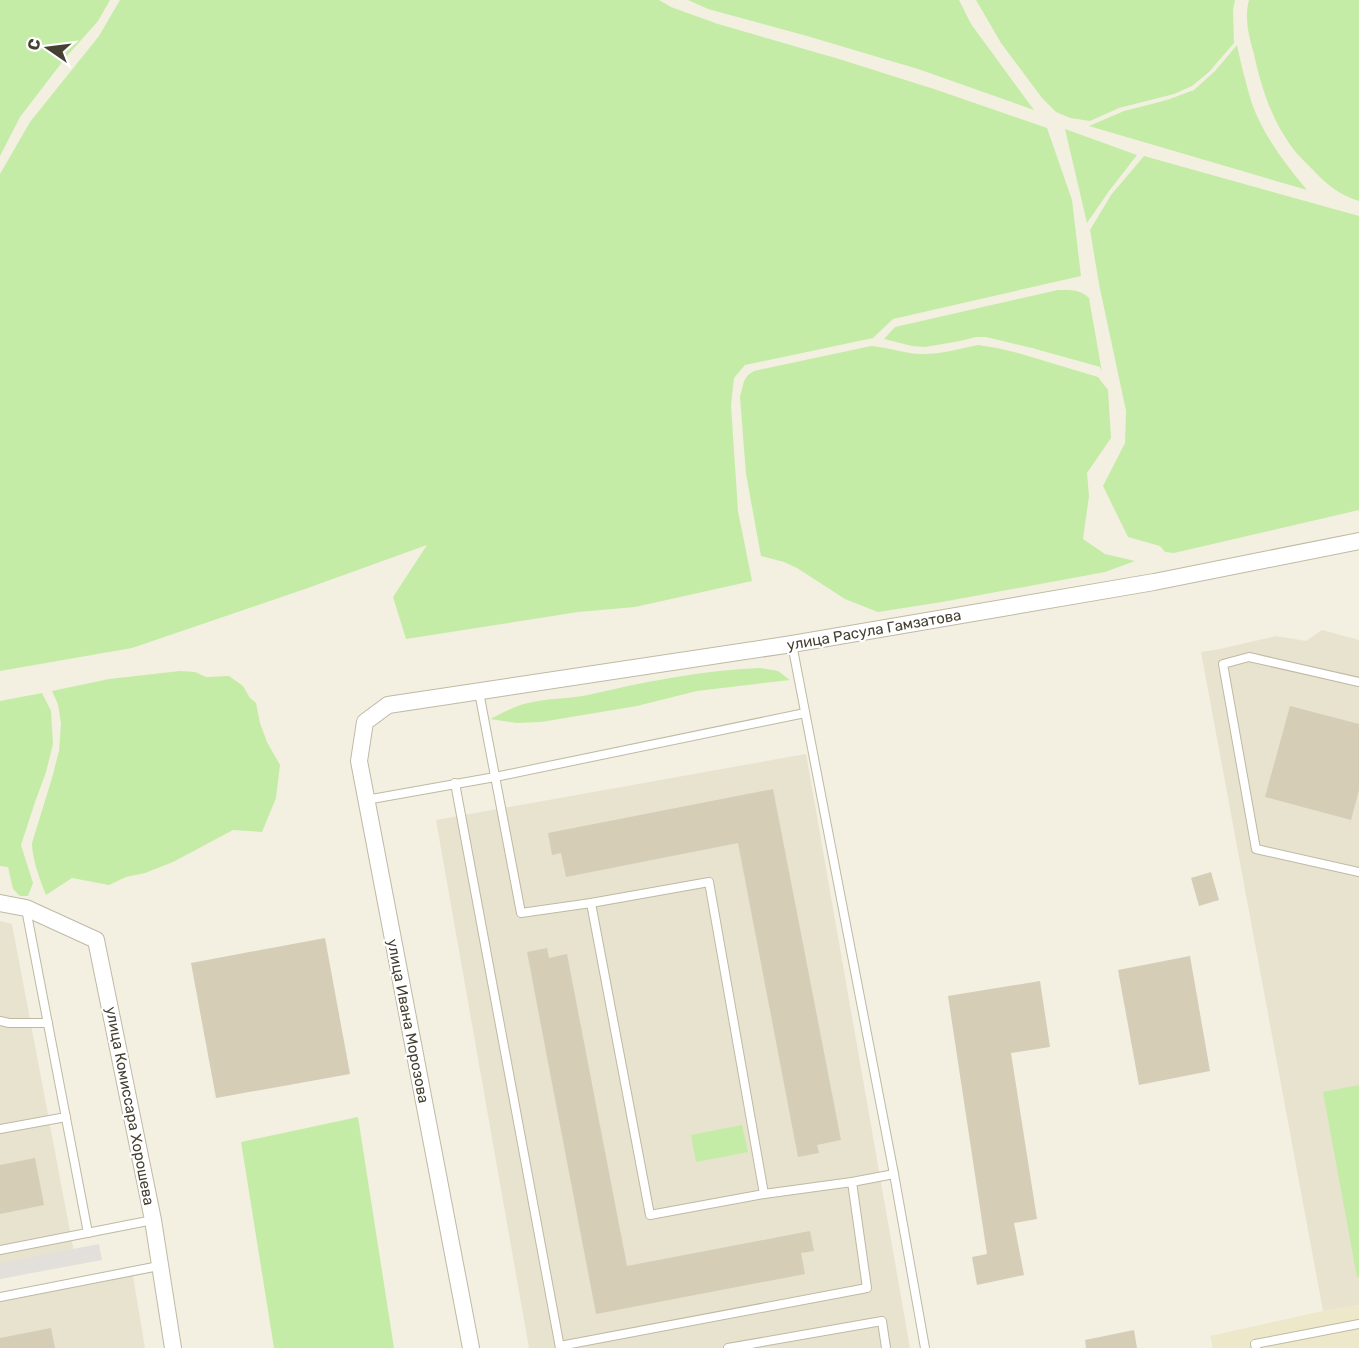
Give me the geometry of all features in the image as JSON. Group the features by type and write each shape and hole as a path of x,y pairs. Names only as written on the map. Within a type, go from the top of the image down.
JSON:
{"street":[{"name":"улица Расула Гамзатова","path":"388,705 792,644 1154,582 1359,541"},
{"name":"улица Ивана Морозова","path":"388,705 365,722 359,761 471,1348"},
{"path":"0,903 26,908"},
{"name":"улица Комиссара Хорошева","path":"26,908 96,940 153,1220 173,1348"}],"lane":[{"path":"792,644 894,1174 925,1348"},
{"path":"1359,682 1249,657 1223,664 1256,849 1359,872"},
{"path":"479,692 522,913 708,882 764,1194"},
{"path":"366,800 495,777 805,713"},
{"path":"455,783 560,1347 867,1288 852,1182"},
{"path":"591,903 650,1215 764,1194 894,1174"},
{"path":"26,908 88,1233"},
{"path":"0,1021 48,1023"},
{"path":"0,1130 66,1117"},
{"path":"0,1250 153,1220"},
{"path":"0,1297 159,1266"},
{"path":"728,1348 882,1322 886,1348"},
{"path":"1256,1348 1255,1344 1359,1324"}],"shaded area":[{"path":"1322,630 1359,640 1359,1305 1323,1311 1201,652 1276,636 1306,641"},
{"path":"806,754 910,1348 529,1348 436,820"},
{"path":"0,921 12,924 76,1263 0,1279"},
{"path":"99,1244 102,1260 0,1279 0,1263"},
{"path":"133,1276 145,1348 0,1348 0,1302"},
{"path":"1359,1305 1359,1348 1213,1348 1210,1336"}],"green space":[{"path":"0,0 110,0 98,21 66,57 20,117 0,156"},
{"path":"120,0 659,0 671,7 718,24 934,89 1047,128 1072,200 1081,276 893,319 873,338 745,365 734,378 731,405 738,511 752,581 635,607 578,612 406,639 393,597 427,545 132,648 0,671 0,174 30,122 99,36"},
{"path":"688,0 959,0 971,24 1034,110 918,69 708,9"},
{"path":"976,0 1235,0 1234,43 1209,72 1192,86 1174,94 1119,108 1090,121 1070,118 1056,112 1042,98 1001,43"},
{"path":"1249,0 1359,0 1359,201 1339,192 1322,179 1289,144 1281,130 1266,98 1250,41 1247,21"},
{"path":"1237,45 1257,116 1276,149 1307,190 1089,126 1124,111 1167,100 1194,90 1215,71"},
{"path":"1065,129 1137,155 1087,223"},
{"path":"1144,156 1359,216 1359,510 1174,553 1165,552 1160,546 1128,537 1103,486 1125,443 1126,411 1090,230 1111,195"},
{"path":"1058,290 1071,290 1089,298 1102,372 1100,367 986,337 925,347 884,339 895,327"},
{"path":"978,345 1018,353 1098,377 1108,390 1111,438 1087,473 1089,496 1083,539 1105,554 1135,561 1105,572 878,612 845,599 797,568 761,556 746,474 740,397 748,375 754,371 871,346 922,354"},
{"path":"760,668 778,671 790,680 697,691 637,706 541,722 517,723 490,719 518,706 536,701 588,695 695,674"},
{"path":"180,671 195,672 206,677 229,676 243,686 256,703 267,742 280,765 276,798 262,832 233,830 173,862 145,873 126,877 109,885 72,878 46,895 35,863 32,843 59,751 61,724 58,704 52,691 109,679"},
{"path":"42,693 51,711 53,744 21,845 33,883 28,896 20,896 13,889 8,867 0,866 0,701"},
{"path":"1359,1085 1359,1277 1357,1277 1323,1092"},
{"path":"358,1117 394,1348 274,1348 241,1142"},
{"path":"742,1125 748,1152 696,1162 691,1135"}],"building":[{"path":"1290,706 1359,724 1359,790 1351,820 1265,797"},
{"path":"773,789 841,1140 817,1145 819,1153 798,1157 738,843 566,877 561,853 552,855 548,833"},
{"path":"1211,872 1219,900 1199,906 1191,878"},
{"path":"325,938 350,1074 216,1098 191,963"},
{"path":"547,948 549,958 567,954 627,1266 810,1231 814,1251 801,1253 805,1274 596,1314 527,952"},
{"path":"1190,956 1210,1071 1139,1085 1118,970"},
{"path":"1040,981 1050,1047 1011,1053 1037,1219 1014,1223 1024,1275 977,1285 972,1257 987,1254 948,996"},
{"path":"35,1158 44,1205 0,1214 0,1165"},
{"path":"51,1328 55,1348 0,1348 0,1338"},
{"path":"1134,1330 1137,1348 1086,1348 1085,1340"}]}
